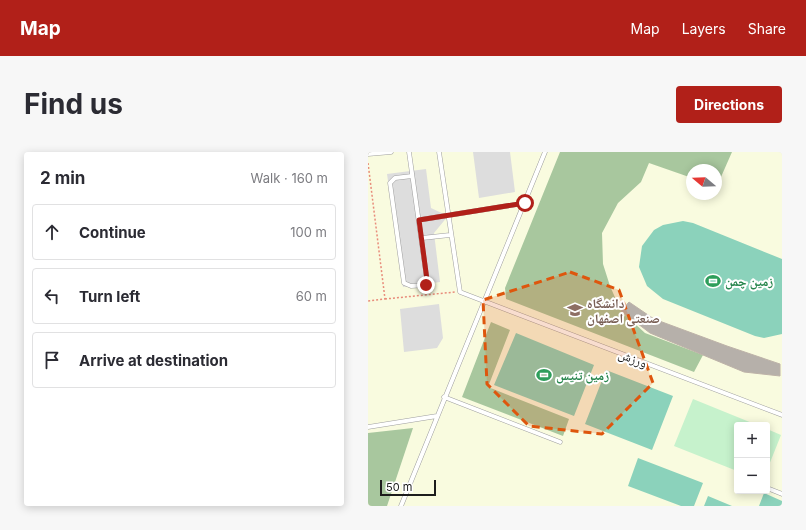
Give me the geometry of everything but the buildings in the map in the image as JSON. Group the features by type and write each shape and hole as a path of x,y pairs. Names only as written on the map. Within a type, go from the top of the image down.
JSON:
{"lane":[{"path":"368,154 391,152"},
{"path":"408,152 412,176 422,238 427,280 426,285 411,286 404,283 390,183 395,178 412,176"},
{"path":"439,152 450,235 460,292"},
{"path":"401,506 444,397 545,152"},
{"path":"419,220 525,203"},
{"path":"422,238 450,235"},
{"name":"ورزش","path":"460,292 782,415"},
{"path":"444,397 560,442"},
{"path":"368,427 437,416"},
{"path":"770,489 782,494"}],"path":[{"path":"368,163 385,299"},
{"path":"368,301 460,292"}],"highlighted area":[{"path":"570,272 619,290 653,383 602,434 529,426 487,384 483,300"}],"shaded area":[{"name":"دانشگاه صنعتی اصفهان","path":"368,152 782,152 782,506 368,506"},
{"path":"473,152 510,152 515,192 479,198"},
{"path":"426,169 431,208 448,216 434,233 440,282 403,287 387,174"},
{"path":"439,304 443,338 437,348 404,352 400,309"}],"green space":[{"path":"560,152 732,152 722,175 722,164 686,164 686,176 649,163 641,182 618,203 602,233 603,264 610,286 621,311 645,333 703,355 694,372 506,299 505,288"},
{"name":"زمین چمن","path":"683,221 693,223 782,259 782,334 764,338 755,336 663,299 647,286 639,267 642,246 654,230 663,225"},
{"path":"491,322 510,330 488,387 569,419 563,436 462,397"},
{"name":"زمین تنیس","path":"516,333 594,365 574,416 494,385"},
{"path":"606,370 673,396 652,450 585,424"},
{"path":"693,399 750,422 734,422 734,470 674,446"},
{"path":"413,428 387,506 368,506 368,433"},
{"path":"770,430 781,435 770,462"},
{"path":"638,458 703,483 694,506 681,506 628,486"},
{"path":"764,494 782,501 782,506 759,506"},
{"path":"708,496 732,506 704,506"}],"place":[{"name":"زمین چمن","path":"713,281"},
{"name":"دانشگاه صنعتی اصفهان","path":"575,310"},
{"name":"زمین تنیس","path":"544,375"}],"route":[{"path":"426,285 427,280 419,220 525,203"}]}
